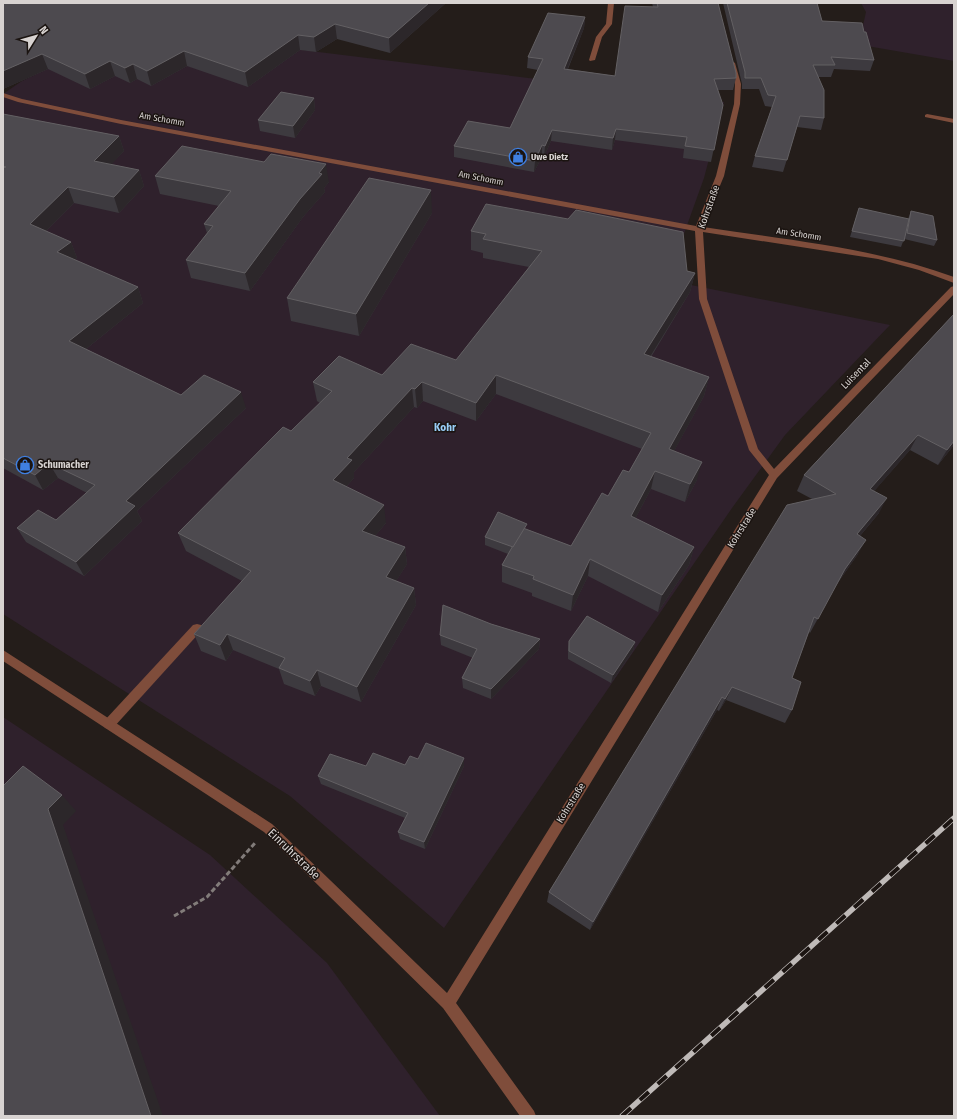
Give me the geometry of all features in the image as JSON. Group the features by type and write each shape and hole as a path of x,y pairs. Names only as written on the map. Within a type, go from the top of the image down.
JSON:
{"street":[{"path":"592,60 599,37 609,24 611,3"},
{"name":"Kohrstraße","path":"448,1003 774,475 754,450 703,299 699,229 720,176 737,104 738,84 730,55"},
{"name":"Am Schomm","path":"3,95 20,101 121,122 699,229 878,257 922,268 954,280"},
{"path":"927,116 954,121"},
{"name":"Luisental","path":"774,475 954,289"},
{"path":"108,724 197,628"},
{"name":"Einruhrstraße","path":"3,655 268,828 448,1003 529,1116"}],"path":[{"path":"174,916 207,897 268,828"}],"shaded area":[{"path":"861,3 954,3 954,61 867,46 862,30 866,12"},
{"path":"174,6 294,49 724,102 704,178 681,242 686,284 890,325 785,435 732,508 444,928 290,796 3,614 3,94 22,81"},
{"path":"3,717 210,855 327,963 440,1116 3,1116"}],"building":[{"path":"3,3 429,3 389,38 335,24 314,37 298,35 245,72 184,51 147,71 133,64 125,68 110,61 85,74 42,54 3,71"},
{"path":"657,3 718,3 736,78 714,79 723,105 714,150 685,146 687,137 616,129 613,138 552,130 545,146 542,145 535,161 454,146 468,121 510,128 543,59 528,57 548,13 585,17 564,69 615,76 625,6 658,7"},
{"path":"727,3 817,3 822,21 862,23 864,32 866,32 874,60 831,57 835,65 813,65 824,90 824,118 800,116 787,160 755,156 776,96 768,95 761,78 745,78 745,72"},
{"path":"281,92 314,98 293,126 258,120"},
{"path":"3,114 119,136 94,161 139,170 114,197 68,187 30,224 71,242 57,252 138,287 69,341 181,395 204,375 241,392 126,501 135,506 76,562 17,528 38,510 56,520 95,485 49,463 35,475 3,458 3,168 6,167 3,166"},
{"path":"182,146 264,162 271,154 326,164 319,173 322,174 300,199 245,273 186,260 213,226 204,224 231,191 155,176"},
{"path":"369,178 431,190 356,314 287,298"},
{"path":"486,204 568,219 576,210 683,232 687,271 695,273 644,354 709,377 669,449 702,462 690,484 655,471 631,516 694,547 662,595 590,559 573,595 533,579 534,576 502,565 523,528 571,546 602,493 608,496 623,470 629,472 651,433 496,375 476,403 422,382 415,389 412,388 347,458 352,460 333,480 384,505 362,531 405,547 386,577 414,588 357,687 317,670 310,681 279,668 285,658 227,634 220,645 194,634 251,571 178,533 283,427 291,431 332,391 313,382 339,356 382,375 411,344 456,360 542,251 483,239 486,234 471,231"},
{"path":"859,208 909,219 904,241 852,231"},
{"path":"911,211 933,216 937,240 907,233"},
{"path":"954,314 954,441 947,450 918,435 870,489 887,498 857,534 866,540 845,569 818,619 814,617 792,678 801,682 792,710 732,687 725,699 722,697 593,922 549,892 787,505 836,494 804,475"},
{"path":"498,512 527,524 513,547 485,537"},
{"path":"443,605 491,624 540,639 491,689 462,678 477,649 440,635"},
{"path":"587,616 635,642 613,675 569,651 569,641"},
{"path":"426,743 464,758 424,842 398,832 408,813 318,776 330,754 366,766 373,753 405,765 410,756 418,759"},
{"path":"23,766 62,795 48,809 151,1116 3,1116 3,786"}],"railway":[{"path":"622,1116 954,818"}],"place":[{"name":"Uwe Dietz","path":"518,157"},
{"name":"Schumacher","path":"25,465"}],"district":[{"name":"Kohr","path":"445,427"}]}
